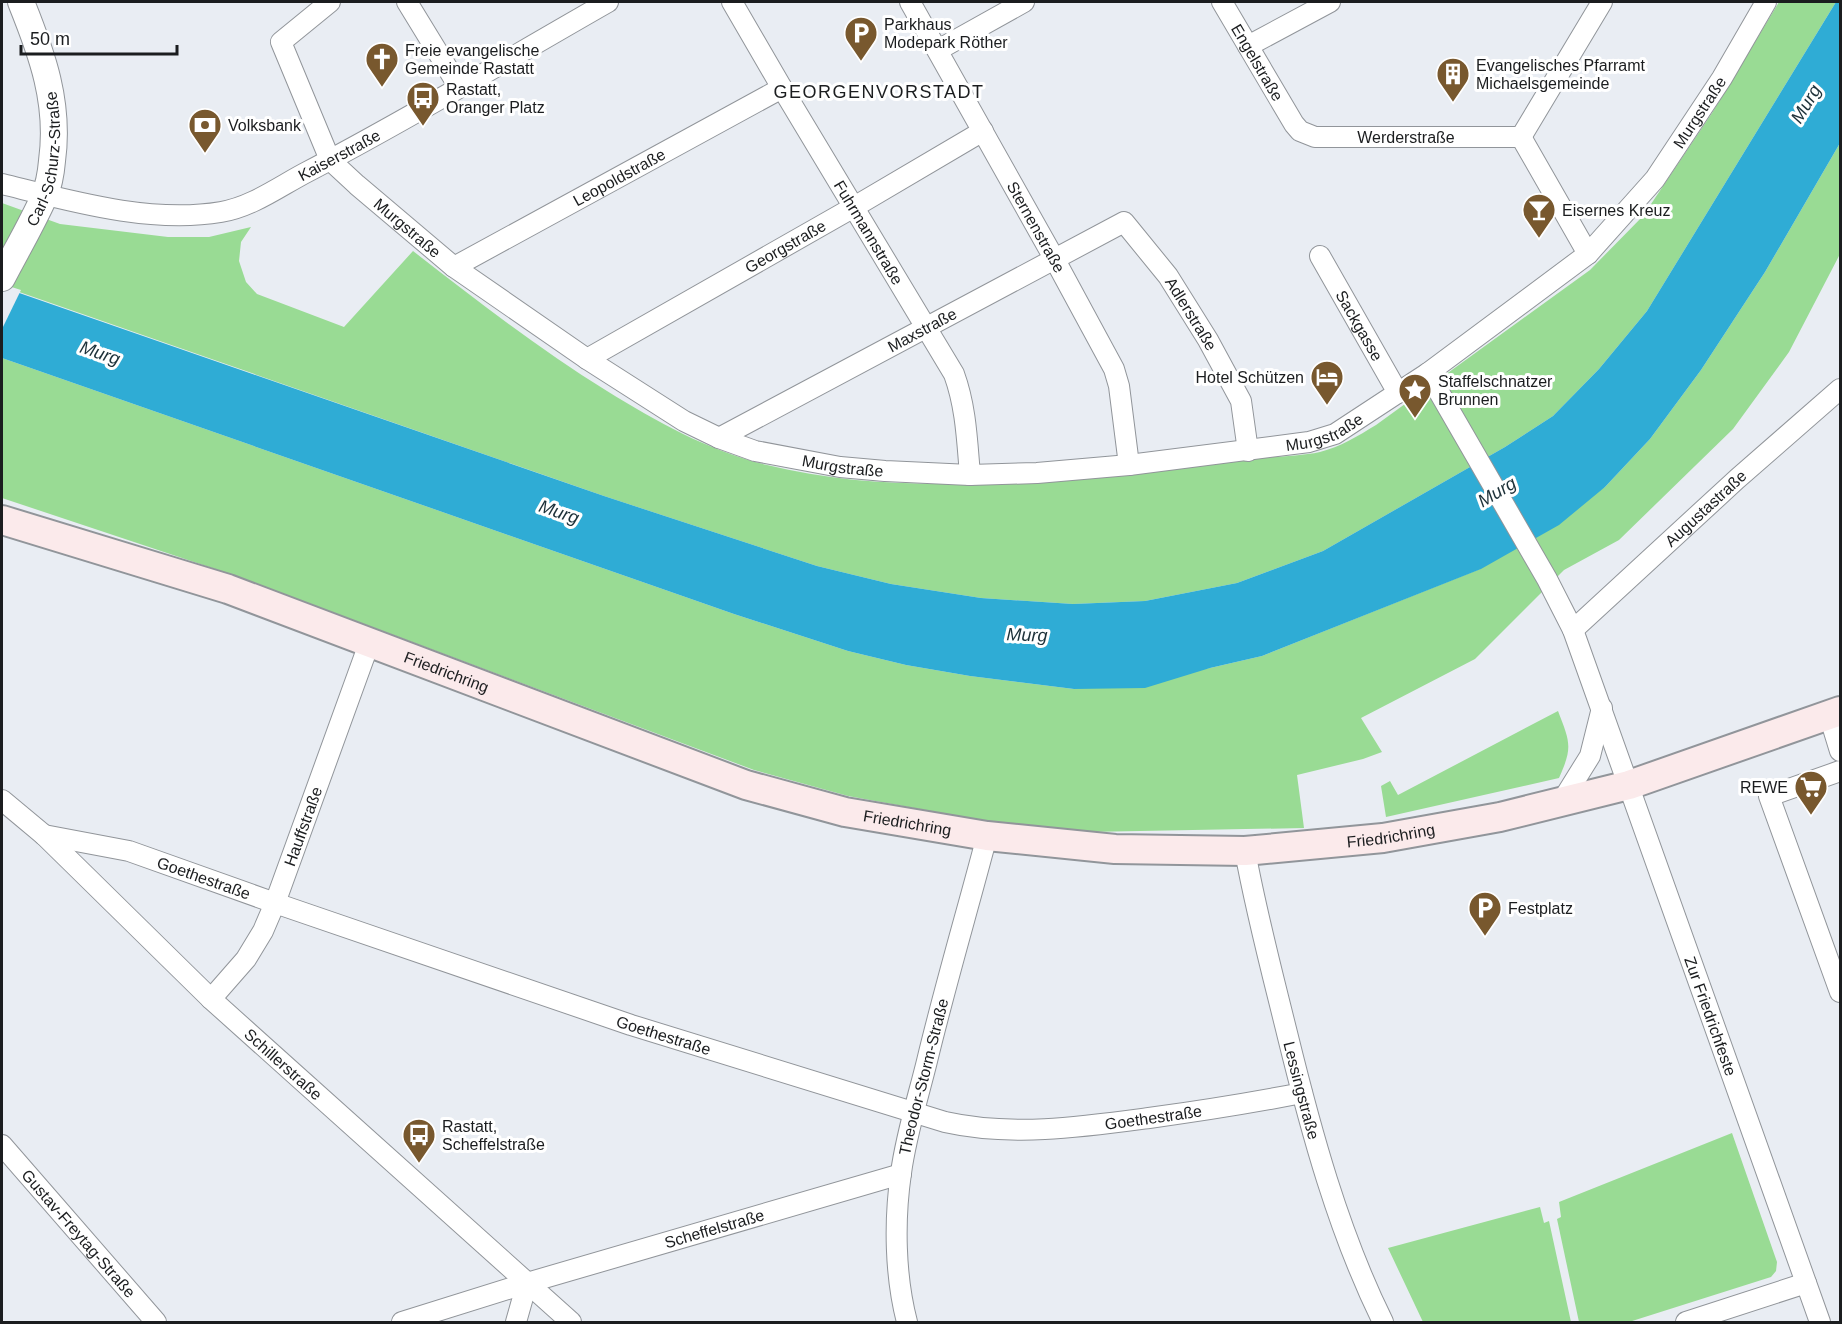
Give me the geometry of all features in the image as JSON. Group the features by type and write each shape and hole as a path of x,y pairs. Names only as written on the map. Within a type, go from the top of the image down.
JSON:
{"main road":[{"name":"Friedrichring","path":"2,520 228,589 746,785 845,812 987,836 1115,849 1245,851 1383,838 1500,817 1629,785 1835,713"}],"street":[{"name":"Carl-Schurz-Straße","path":"2,278 45,195 54,151 55,122 52,94 43,58 21,2"},
{"path":"330,2 281,42 330,160"},
{"path":"406,2 459,87"},
{"name":"Kaiserstraße","path":"2,184 45,195 161,216 223,212 247,204 330,160 608,2"},
{"name":"Fuhrmannstraße","path":"732,2 954,374 962,395 970,475"},
{"name":"Sternenstraße","path":"910,2 1114,369 1119,386 1129,465"},
{"path":"938,50 1024,2"},
{"name":"Engelstraße","path":"1222,2 1294,124"},
{"path":"1248,46 1330,2"},
{"path":"1588,254 1521,137 1602,2"},
{"name":"Murgstraße","path":"330,160 454,267 587,359 684,421 719,438 755,451 840,467 885,471 970,475 1037,473 1129,465 1309,442 1335,434 1428,373 1588,254 1655,179 1722,78 1766,2"},
{"name":"Leopoldstraße","path":"454,267 782,88"},
{"name":"Werderstraße","path":"1294,124 1300,130 1315,137 1521,137"},
{"name":"Georgstraße","path":"587,359 983,131"},
{"name":"Maxstraße","path":"719,438 1124,222"},
{"name":"Adlerstraße","path":"1124,222 1168,276 1208,340 1241,401 1248,451"},
{"name":"Sackgasse","path":"1320,256 1398,393"},
{"name":"Zur Friedrichfeste","path":"1428,373 1573,630 1820,1323"},
{"name":"Augustastraße","path":"1573,630 1737,478 1840,389"},
{"name":"Hauffstraße","path":"211,999 246,959 275,903 370,641"},
{"path":"1563,801 1590,756 1602,708"},
{"path":"1835,713 1840,751"},
{"path":"1840,771 1769,796 1837,969 1840,992"},
{"name":"Schillerstraße","path":"2,800 44,835 211,999 571,1323"},
{"name":"Goethestraße","path":"44,835 129,850 275,903 631,1025 945,1122 988,1129 1056,1128 1234,1107 1302,1094"},
{"name":"Theodor-Storm-Straße","path":"907,1323 898,1271 897,1221 901,1174 950,966 987,836"},
{"name":"Lessingstraße","path":"1245,851 1254,902 1302,1094 1332,1196 1364,1285 1383,1323"},
{"name":"Gustav-Freytag-Straße","path":"2,1145 156,1323"},
{"name":"Scheffelstraße","path":"402,1323 527,1283 901,1174"},
{"path":"516,1323 527,1283"},
{"path":"1686,1323 1806,1283"}],"green space":[{"path":"1779,2 1836,2 1647,311 1599,369 1553,416 1505,447 1323,551 1237,583 1145,601 1073,604 981,598 891,584 817,566 604,496 2,286 2,203 60,224 168,237 209,237 251,227 241,242 239,261 246,282 257,294 344,327 413,251 532,341 626,403 704,444 767,465 859,480 952,484 1046,479 1313,453 1342,444 1376,425 1590,270 1643,216 1712,113"},
{"path":"1840,143 1840,254 1789,352 1733,429 1619,540 1564,570 1475,659 1361,718 1382,752 1297,775 1304,828 1087,832 985,821 848,796 754,770 233,575 2,498 2,358 734,614 848,651 906,665 970,676 1074,689 1210,668 1262,656 1480,569 1605,487 1650,439 1701,370 1765,272"},
{"path":"1558,711 1568,744 1566,759 1559,778 1386,817 1381,786 1390,781 1398,795"},
{"path":"1732,1133 1777,1262 1776,1271 1771,1277 1629,1322 1579,1322 1557,1219 1561,1217 1559,1202"},
{"path":"1540,1207 1544,1223 1549,1221 1571,1322 1423,1322 1388,1248"}],"water":[{"name":"Murg","path":"1836,2 1840,2 1840,143 1765,272 1701,370 1650,439 1605,487 1559,525 1481,569 1262,656 1210,668 1145,688 1074,689 970,676 906,665 848,651 734,614 2,358 2,287 604,496 817,566 891,584 981,598 1073,604 1145,601 1237,583 1323,551 1505,447 1553,416 1599,369 1647,311"}],"pier":[{"path":"2,284 21,290 2,329"}],"place":[{"name":"Parkhaus Modepark Röther","path":"861,62"},
{"name":"Freie evangelische Gemeinde Rastatt","path":"382,88"},
{"name":"Evangelisches Pfarramt Michaelsgemeinde","path":"1453,103"},
{"name":"Rastatt, Oranger Platz","path":"423,127"},
{"name":"Volksbank","path":"205,154"},
{"name":"Eisernes Kreuz","path":"1539,239"},
{"name":"Hotel Schützen","path":"1327,406"},
{"name":"Staffelschnatzer Brunnen","path":"1415,419"},
{"name":"REWE","path":"1811,816"},
{"name":"Festplatz","path":"1485,937"},
{"name":"Rastatt, Scheffelstraße","path":"419,1164"}],"district":[{"name":"GEORGENVORSTADT","path":"879,92"}]}
